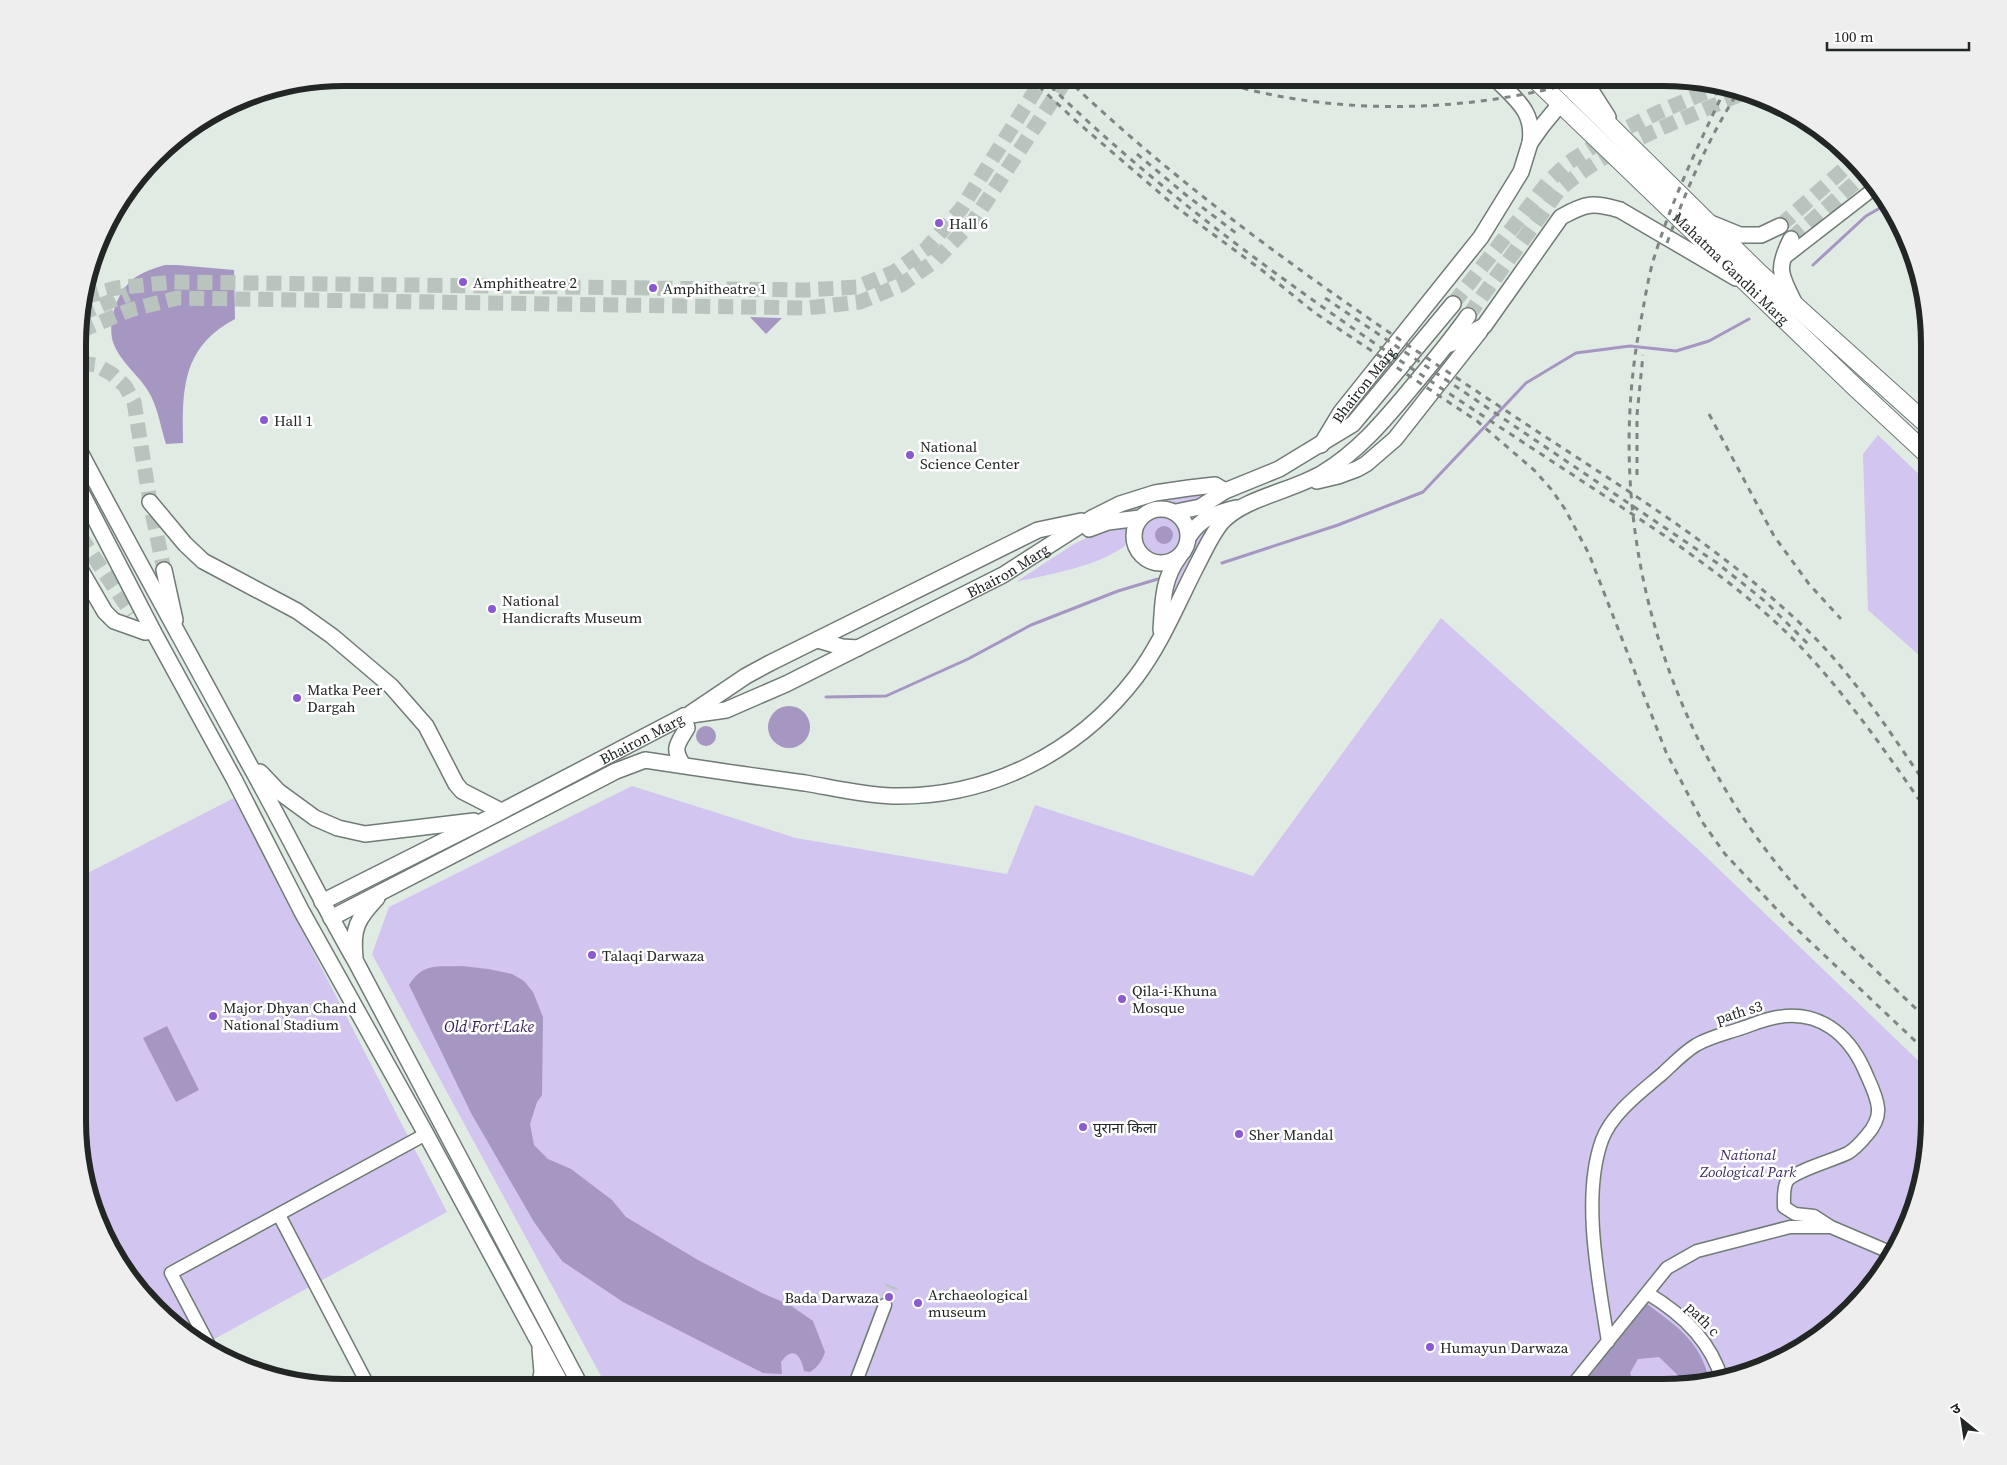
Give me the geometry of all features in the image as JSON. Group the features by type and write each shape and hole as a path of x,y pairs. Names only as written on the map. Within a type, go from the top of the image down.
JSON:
{"highway":[{"name":"Mahatma Gandhi Marg","path":"1542,86 1921,448"},
{"name":"Mahatma Gandhi Marg","path":"1569,86 1707,222 1796,306 1921,419"}],"main road":[{"path":"1503,86 1526,111 1532,133 1530,143"},
{"path":"1589,86 1634,152"},
{"name":"Bhairon Marg","path":"322,902 686,716 726,710 786,684 859,648 1003,575 1092,518 1120,504 1155,493 1215,485 1231,488 1279,469 1321,445 1341,412 1481,237 1521,172 1530,143 1560,104"},
{"path":"1309,482 1328,479 1357,469 1366,464 1395,438 1484,326 1561,217 1579,207 1600,204 1620,210 1747,283"},
{"path":"1707,222 1740,235 1761,235 1780,226"},
{"path":"1791,239 1782,260 1782,278 1796,306"},
{"path":"1321,445 1353,424 1453,304"},
{"name":"Bhairon Marg","path":"331,918 616,771 645,760 890,796 932,794 974,787 1033,765 1085,731 1128,688 1161,637 1217,529 1227,518 1245,506 1309,482 1339,463 1377,428 1447,345 1468,316"},
{"path":"1447,345 1484,326"},
{"path":"86,463 356,962 577,1379"},
{"path":"1049,546 1108,522 1140,518 1154,509 1176,512 1200,507 1231,488 1245,506 1208,517 1197,525 1189,536 1186,547 1169,573 1163,592 1161,637"},
{"path":"86,502 234,779 302,912 426,1134 559,1379"},
{"path":"150,502 185,544 203,561 297,611 332,636 392,686 426,726 462,792 501,811"},
{"path":"1176,512 1184,520 1189,536"},
{"path":"683,765 676,751 677,744 687,728 686,716 746,676 1038,530 1092,518"},
{"path":"1140,518 1134,534 1135,545 1141,555 1151,561 1162,563 1179,557"},
{"path":"164,570 180,639"},
{"path":"86,578 106,612 114,621 145,632 153,630"},
{"path":"132,614 153,630"},
{"path":"818,640 842,647 859,648"},
{"path":"634,743 642,743 649,747 649,755 645,760"},
{"path":"249,763 278,791 315,818 338,828 365,834 485,820"},
{"path":"356,962 353,938 356,928 366,910 384,892"},
{"path":"539,1341 542,1372 541,1379"}],"street":[{"path":"1782,260 1870,191"},
{"name":"path s3","path":"1608,1342 1597,1273 1593,1227 1596,1160 1602,1138 1620,1112 1646,1086 1662,1074 1677,1058 1696,1045 1719,1034 1781,1016 1807,1017 1834,1028 1857,1054 1873,1091 1878,1109 1876,1124 1851,1152 1795,1174 1786,1182 1784,1207 1795,1214 1814,1216 1831,1227"},
{"path":"205,1338 171,1273 426,1134"},
{"path":"279,1215 364,1379"},
{"path":"1578,1379 1666,1268 1697,1251 1790,1227 1831,1227 1886,1250"},
{"name":"path c","path":"1647,1293 1670,1308 1699,1334 1712,1352 1719,1372"},
{"path":"857,1379 885,1305"}],"green space":[{"path":"1878,435 1921,476 1921,657 1868,610 1863,454"},
{"path":"1206,494 1194,502 1173,506 1160,503 1146,506 1137,514 1114,514 1159,500"},
{"path":"1165,516 1172,519 1178,525 1181,536 1180,544 1172,553 1165,556 1157,556 1150,553 1142,544 1141,532 1144,525 1153,517"},
{"path":"1220,518 1192,556 1170,608 1170,585 1185,559 1191,554 1197,534"},
{"path":"1129,525 1125,546 1100,560 1072,569 1016,582 1074,544 1109,527"},
{"name":"National Zoological Park","path":"1441,618 1701,852 1921,1063 1921,1120 1916,1171 1901,1219 1886,1250 1857,1291 1833,1315 1806,1335 1761,1359 1729,1370 1696,1377 1662,1379 603,1379 372,954 389,907 632,786 796,838 1007,874 1035,805 1253,876"},
{"name":"Major Dhyan Chand National Stadium","path":"234,798 447,1212 210,1341 174,1315 150,1291 121,1250 106,1219 91,1171 86,1120 86,874"}],"water":[{"path":"165,265 234,270 235,319 218,330 204,343 195,356 185,387 183,443 166,444 158,413 151,396 116,350 111,334 112,317 118,299 127,285 141,274"},
{"path":"750,317 782,318 766,334"},
{"path":"1160,526 1168,526 1173,531 1171,542 1160,544 1155,539 1155,531"},
{"path":"789,706 804,712 810,727 804,742 789,748 774,742 768,727 774,712"},
{"path":"706,726 713,729 716,736 713,743 706,746 699,743 696,736 699,729"},
{"name":"Old Fort Lake","path":"438,966 462,966 512,974 524,981 533,992 543,1017 542,1095 537,1102 530,1124 534,1145 548,1159 571,1169 612,1200 626,1217 698,1260 764,1294 790,1305 813,1321 825,1352 815,1368 810,1372 804,1371 801,1360 793,1353 785,1357 781,1362 782,1374 763,1373 623,1302 562,1261 534,1222 471,1113 409,985 420,972 426,969"},
{"path":"167,1026 199,1090 176,1102 143,1038"},
{"path":"1647,1304 1669,1320 1694,1345 1708,1375 1681,1378 1659,1357 1638,1359 1630,1373 1633,1379 1584,1379"}],"waterway":[{"path":"1813,265 1866,216 1881,207"},
{"path":"1222,563 1338,525 1423,492 1526,383 1576,353 1630,346 1676,351 1709,341 1749,319"},
{"path":"826,697 886,696 968,659 1031,625 1118,591 1158,579"}],"tunnel":[{"path":"91,295 116,288 173,282 805,290 857,287 894,272 926,249 961,209 1038,86"},
{"path":"87,328 130,310 177,298 807,308 860,302 901,285 935,261 974,220 1062,86"},
{"path":"1453,304 1548,182 1568,163 1604,139 1659,112 1710,90"},
{"path":"1468,316 1559,190 1579,174 1623,146 1734,97"},
{"path":"1780,226 1848,165"},
{"path":"1791,239 1860,178"},
{"path":"88,311 128,294"},
{"path":"86,364 96,365 112,374 125,386 134,402 150,502 164,570"},
{"path":"86,545 132,614"},
{"path":"885,1305 892,1286"}],"railway":[{"path":"1039,86 1076,121 1176,207 1263,271 1315,313 1477,421 1534,470 1565,509 1589,554 1666,752 1703,823 1725,854 1784,917 1921,1046"},
{"path":"1051,86 1113,144 1187,206 1264,265 1425,377 1668,538 1751,601 1782,628 1833,683 1921,803"},
{"path":"1075,86 1172,172 1284,258 1341,299 1666,517 1738,569 1805,628 1840,665 1886,726 1921,777"},
{"path":"1236,86 1302,100 1350,105 1399,106 1497,99 1560,86"},
{"path":"1723,93 1686,172 1661,236 1650,273 1641,320 1631,389 1629,459 1635,528 1647,596 1666,662 1692,726 1724,788 1763,846 1801,893 1842,937 1921,1014"},
{"path":"1667,243 1698,165 1735,97"},
{"path":"1137,154 1236,233"},
{"path":"1325,298 1717,563 1766,602 1810,646"},
{"path":"1637,475 1637,415 1643,355"},
{"path":"1709,414 1774,536 1809,584 1841,619"}],"place":[{"name":"Hall 6","path":"939,223"},
{"name":"Amphitheatre 2","path":"463,282"},
{"name":"Amphitheatre 1","path":"653,288"},
{"name":"Hall 1","path":"264,420"},
{"name":"National Science Center","path":"910,455"},
{"name":"National Handicrafts Museum","path":"492,609"},
{"name":"Matka Peer Dargah","path":"297,698"},
{"name":"Talaqi Darwaza","path":"592,955"},
{"name":"Qila-i-Khuna Mosque","path":"1122,999"},
{"name":"Major Dhyan Chand National Stadium","path":"213,1016"},
{"name":"पुराना किला","path":"1083,1127"},
{"name":"Sher Mandal","path":"1239,1134"},
{"name":"Bada Darwaza","path":"889,1297"},
{"name":"Archaeological museum","path":"918,1303"},
{"name":"Humayun Darwaza","path":"1430,1347"}]}
